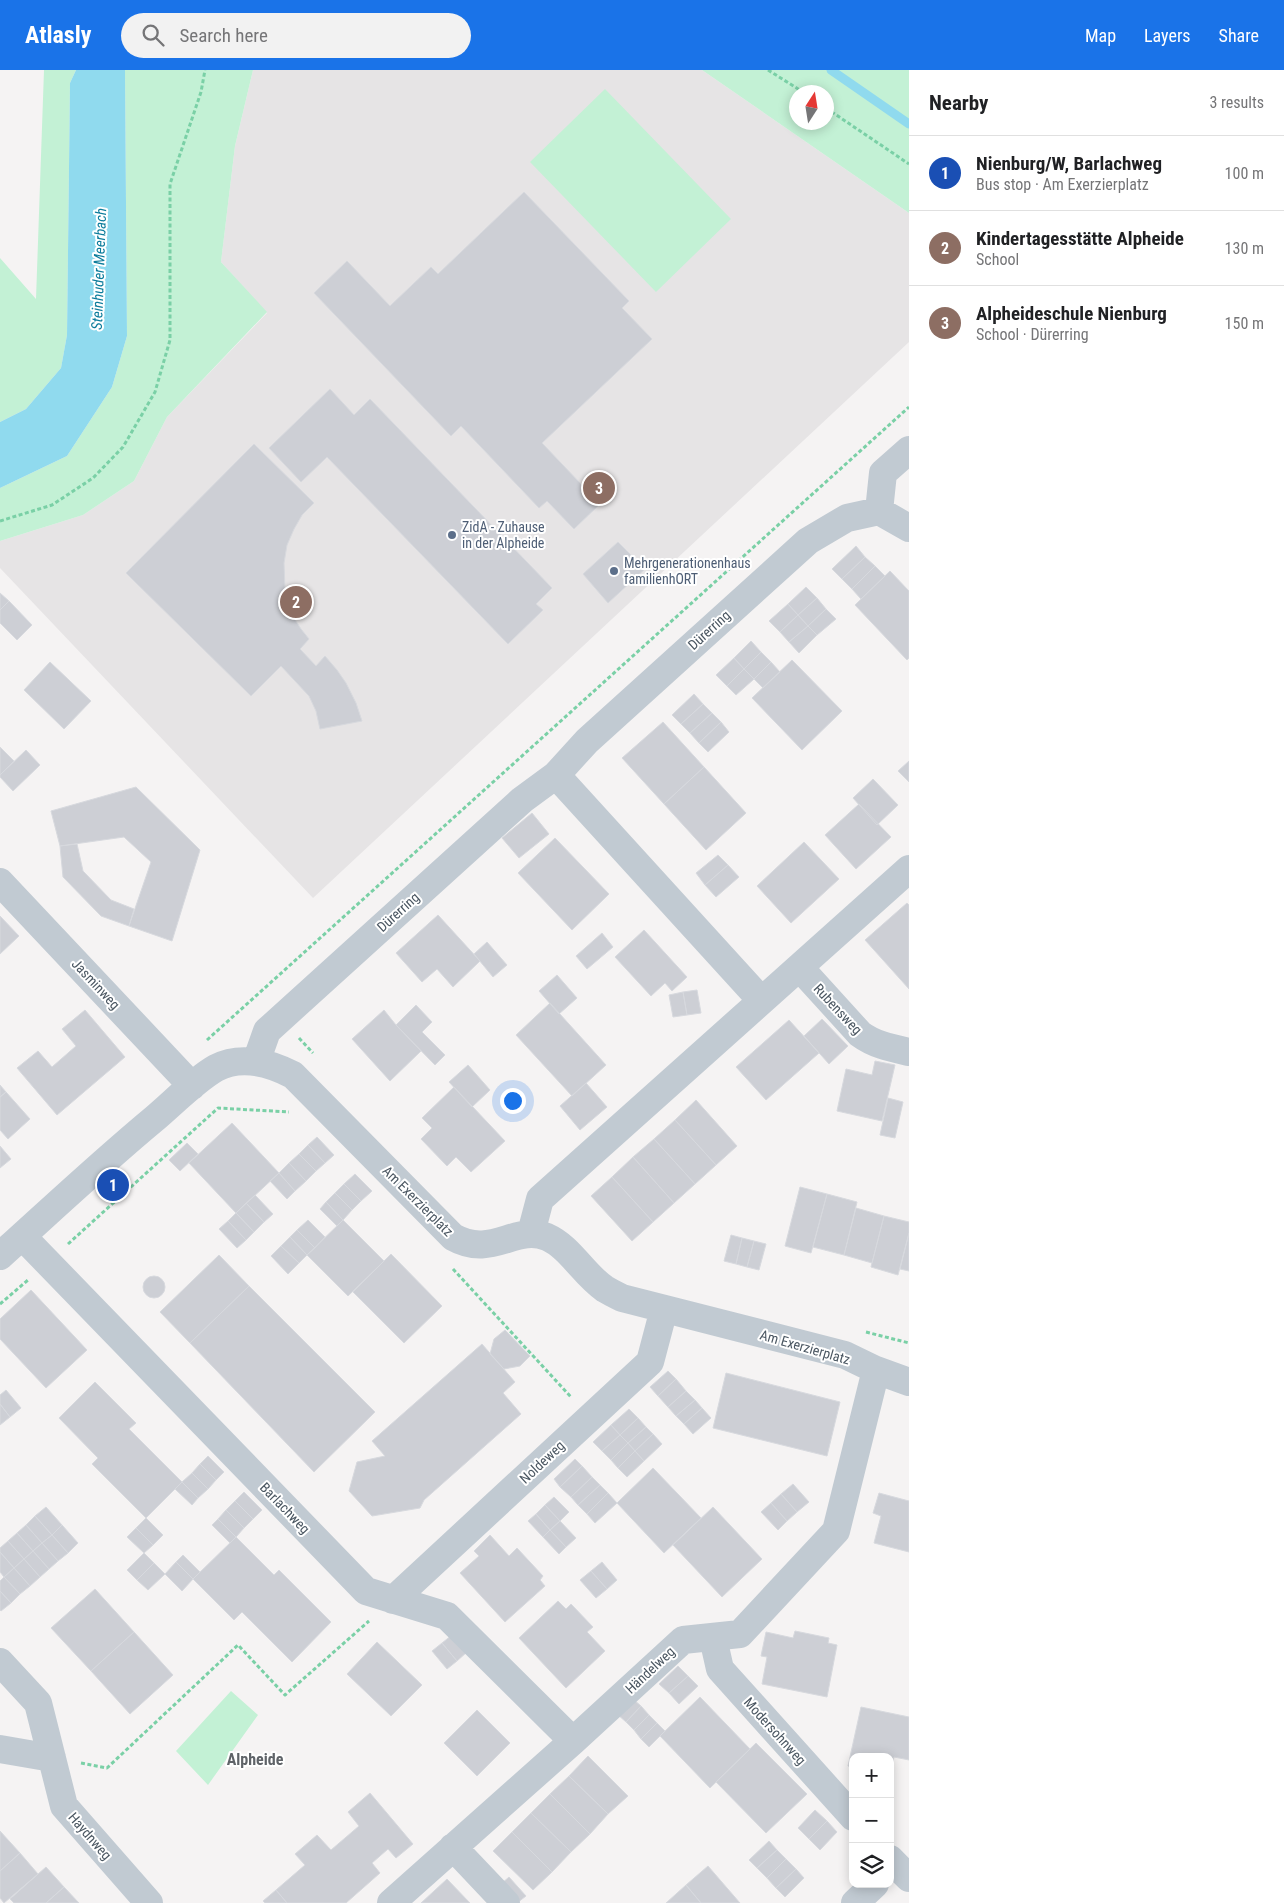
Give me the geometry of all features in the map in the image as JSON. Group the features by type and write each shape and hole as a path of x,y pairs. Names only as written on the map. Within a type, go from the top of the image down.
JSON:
{"street":[{"path":"909,450 883,473 879,511 909,528"},
{"name":"Dürerring","path":"256,1062 267,1031 522,800 556,775 594,734 808,541 846,518 879,511"},
{"path":"556,775 761,1000"},
{"path":"531,1233 540,1200 909,869"},
{"name":"Jasminweg","path":"0,882 192,1086"},
{"name":"Rubensweg","path":"800,968 860,1034 868,1040 881,1045 909,1052"},
{"name":"Am Exerzierplatz","path":"0,1256 94,1169 192,1086 217,1068 236,1063 256,1062 275,1066 293,1075 453,1238 463,1243 484,1246 531,1233 548,1238 563,1248 604,1289 622,1298 844,1355 876,1370 909,1382"},
{"name":"Barlachweg","path":"22,1236 366,1592 447,1616 573,1741"},
{"name":"Noldeweg","path":"394,1600 650,1362 664,1309"},
{"name":"Händelweg","path":"391,1903 683,1640 740,1634 836,1531 876,1370"},
{"name":"Modersohnweg","path":"713,1638 720,1670 849,1813"},
{"name":"Haydnweg","path":"0,1662 38,1703 64,1806 149,1903"},
{"path":"0,1749 52,1758"},
{"path":"454,1848 506,1903"},
{"path":"855,1903 871,1888"}],"path":[{"path":"0,521 52,505 93,478 123,447 155,392 170,340 170,184 201,92 205,70"},
{"path":"768,70 792,85"},
{"path":"834,113 909,164"},
{"path":"257,994 909,407"},
{"path":"0,1304 48,1263 218,1108 293,1112"},
{"path":"448,1263 590,1417"},
{"path":"52,1758 106,1768 238,1644 285,1695 394,1600"}],"shaded area":[{"path":"253,70 702,70 909,213 909,342 313,898 0,568 0,541 83,515 134,481 167,417 267,313 221,262 235,146"}],"green space":[{"path":"44,70 76,70 70,83 67,335 61,368 26,409 0,422 0,258 36,299"},
{"path":"125,70 253,70 235,146 221,262 267,312 167,417 134,481 83,515 0,541 0,488 67,456 112,387 127,336"},
{"path":"702,70 909,70 909,213"},
{"path":"605,89 731,219 656,292 530,162"},
{"path":"231,1691 258,1715 208,1785 176,1751"}],"water":[{"name":"Steinhuder Meerbach","path":"76,70 125,70 127,336 112,387 67,456 0,488 0,422 26,409 61,368 67,335 70,83"}],"building":[{"path":"524,192 629,301 622,308 652,339 542,443 600,504 574,529 547,501 539,508 461,426 451,436 314,293 347,261 390,306 431,267 438,274"},
{"name":"ZidA - Zuhause in der Alpheide","path":"330,389 354,415 370,399 552,588 536,604 543,610 508,644 327,457 301,482 269,448"},
{"path":"254,444 314,503 302,515 287,545 284,563 285,591 288,606 309,639 300,649 316,666 325,656 346,683 362,721 320,729 316,711 309,696 281,666 251,696 126,573"},
{"name":"Mehrgenerationenhaus familienhORT","path":"618,542 645,569 608,603 583,574"},
{"path":"856,546 865,557 842,579 832,569"},
{"path":"865,557 875,566 852,589 842,579"},
{"path":"875,566 885,576 861,599 852,589"},
{"path":"890,571 909,591 909,658 907,660 855,605"},
{"path":"806,587 817,598 798,615 788,604"},
{"path":"0,593 9,601 0,610"},
{"path":"817,598 826,609 808,626 798,615"},
{"path":"9,601 32,625 17,640 0,623 0,610"},
{"path":"788,604 798,615 780,632 769,621"},
{"path":"826,609 836,619 817,635 808,626"},
{"path":"798,615 808,626 789,642 780,632"},
{"path":"808,626 817,635 799,653 789,642"},
{"path":"751,641 761,652 744,669 734,658"},
{"path":"761,652 771,662 754,679 744,669"},
{"path":"734,658 744,669 727,686 716,675"},
{"path":"792,660 842,711 802,750 752,698"},
{"path":"50,662 91,701 64,729 24,690"},
{"path":"771,662 780,672 763,688 754,679"},
{"path":"744,669 754,679 736,695 727,686"},
{"path":"694,694 703,704 681,724 672,715"},
{"path":"703,704 712,713 690,733 681,724"},
{"path":"712,713 721,722 699,743 690,733"},
{"path":"663,722 704,767 664,804 622,758"},
{"path":"721,722 729,732 708,752 699,743"},
{"path":"0,747 14,761 0,775"},
{"path":"26,750 40,765 13,791 0,775"},
{"path":"909,761 909,782 898,771"},
{"path":"704,767 746,813 706,850 664,804"},
{"path":"873,779 898,805 877,825 853,798"},
{"path":"136,787 200,850 172,941 129,926 151,862 124,837 60,846 51,811"},
{"path":"859,804 891,837 856,869 825,835"},
{"path":"532,813 549,834 519,858 502,838"},
{"path":"555,838 609,894 572,930 518,873"},
{"path":"804,842 839,879 791,923 757,886"},
{"path":"77,844 83,871 111,900 134,909 129,926 101,916 63,877 60,846"},
{"path":"718,855 728,865 705,885 696,873"},
{"path":"728,865 739,877 716,897 705,885"},
{"path":"907,903 909,905 909,989 865,940"},
{"path":"438,915 480,961 453,987 437,969 422,982 396,953"},
{"path":"0,916 19,936 0,954"},
{"path":"644,930 687,977 672,991 665,983 651,996 615,957"},
{"path":"602,933 613,947 587,969 576,956"},
{"path":"487,942 507,965 493,977 474,954"},
{"path":"557,975 577,998 559,1014 539,991"},
{"path":"697,990 701,1013 687,1015 683,992"},
{"path":"683,992 687,1015 673,1017 669,995"},
{"path":"550,1003 606,1065 572,1096 516,1035"},
{"path":"416,1005 432,1022 422,1032 445,1055 435,1065 396,1025"},
{"path":"85,1010 125,1057 57,1115 17,1068 38,1051 52,1067 76,1046 62,1029"},
{"path":"384,1010 421,1051 390,1081 352,1039"},
{"path":"822,1019 848,1046 829,1064 804,1036"},
{"path":"789,1020 819,1053 766,1100 736,1067"},
{"path":"875,1061 895,1065 882,1121 837,1111 846,1069 872,1075"},
{"path":"468,1065 490,1090 472,1107 449,1082"},
{"path":"586,1083 607,1107 580,1130 560,1106"},
{"path":"0,1085 6,1092 0,1097"},
{"path":"454,1087 505,1141 471,1172 456,1157 447,1166 421,1139 432,1128 422,1118"},
{"path":"6,1092 30,1119 8,1139 0,1130 0,1097"},
{"path":"888,1098 903,1102 895,1138 880,1135"},
{"path":"696,1100 737,1146 716,1165 675,1120"},
{"path":"675,1120 716,1165 695,1184 654,1139"},
{"path":"232,1123 279,1173 236,1213 189,1163"},
{"path":"317,1137 334,1155 325,1163 308,1145"},
{"path":"654,1139 695,1184 674,1203 633,1157"},
{"path":"187,1143 198,1154 180,1171 169,1160"},
{"path":"308,1145 325,1163 316,1171 299,1154"},
{"path":"0,1146 11,1159 0,1168"},
{"path":"299,1154 316,1171 306,1181 289,1163"},
{"path":"633,1157 674,1203 653,1222 612,1177"},
{"path":"289,1163 306,1181 295,1191 279,1173"},
{"path":"279,1173 295,1191 287,1199 270,1181"},
{"path":"355,1174 372,1191 361,1201 344,1184"},
{"path":"612,1177 653,1222 632,1241 591,1196"},
{"path":"344,1184 361,1201 352,1210 335,1193"},
{"path":"800,1187 827,1194 811,1253 785,1246"},
{"path":"335,1193 352,1210 343,1220 326,1202"},
{"path":"827,1194 857,1202 844,1255 813,1247"},
{"path":"255,1195 273,1214 264,1222 246,1203"},
{"path":"326,1202 343,1220 337,1226 320,1209"},
{"path":"246,1203 264,1222 254,1232 236,1213"},
{"path":"856,1208 884,1216 872,1263 844,1255"},
{"path":"236,1213 254,1232 246,1240 228,1221"},
{"path":"884,1216 909,1222 909,1233 898,1275 871,1267"},
{"path":"308,1220 325,1237 315,1248 297,1230"},
{"path":"343,1220 384,1261 348,1296 307,1255"},
{"path":"228,1221 246,1240 237,1248 219,1229"},
{"path":"297,1230 315,1248 307,1255 290,1237"},
{"path":"909,1233 909,1271 900,1269"},
{"path":"731,1235 742,1238 736,1264 724,1261"},
{"path":"290,1237 307,1255 299,1263 281,1246"},
{"path":"742,1238 754,1241 747,1267 736,1264"},
{"path":"754,1241 766,1244 759,1270 747,1267"},
{"path":"281,1246 299,1263 288,1274 271,1256"},
{"path":"391,1254 442,1306 404,1343 353,1292"},
{"path":"219,1255 249,1286 190,1343 160,1312"},
{"path":"154,1276 162,1279 165,1287 162,1295 154,1298 146,1295 143,1287 146,1279"},
{"path":"249,1286 375,1412 314,1472 190,1343"},
{"path":"31,1290 87,1350 46,1388 0,1339 0,1319"},
{"path":"505,1330 530,1356 520,1366 504,1369 490,1354 494,1339"},
{"path":"482,1344 515,1382 503,1393 521,1414 424,1500 420,1508 372,1516 349,1491 357,1462 385,1456 372,1441"},
{"path":"668,1371 676,1379 658,1396 650,1387"},
{"path":"726,1373 840,1402 827,1456 713,1428"},
{"path":"676,1379 686,1391 668,1407 658,1396"},
{"path":"95,1382 136,1423 129,1429 182,1482 146,1518 92,1464 98,1458 59,1418"},
{"path":"6,1390 21,1408 10,1417 0,1404 0,1395"},
{"path":"686,1391 695,1400 676,1416 668,1407"},
{"path":"695,1400 702,1408 684,1424 676,1416"},
{"path":"0,1404 10,1417 0,1425"},
{"path":"702,1408 711,1418 693,1434 684,1424"},
{"path":"629,1409 638,1418 620,1435 611,1425"},
{"path":"638,1418 646,1427 628,1443 620,1435"},
{"path":"611,1425 620,1435 602,1451 593,1442"},
{"path":"646,1427 653,1434 635,1451 628,1443"},
{"path":"653,1434 662,1444 644,1461 635,1451"},
{"path":"620,1435 628,1443 611,1460 602,1451"},
{"path":"628,1443 635,1451 618,1468 611,1460"},
{"path":"635,1451 644,1461 627,1477 618,1468"},
{"path":"208,1456 224,1472 216,1480 200,1464"},
{"path":"575,1459 582,1466 560,1487 554,1479"},
{"path":"200,1464 216,1480 208,1489 192,1473"},
{"path":"582,1466 592,1477 571,1497 560,1487"},
{"path":"653,1468 701,1518 664,1553 617,1503"},
{"path":"192,1473 208,1489 198,1498 182,1482"},
{"path":"592,1477 600,1485 578,1505 571,1497"},
{"path":"182,1482 198,1498 192,1505 175,1489"},
{"path":"793,1484 809,1502 797,1512 781,1494"},
{"path":"600,1485 608,1493 587,1514 578,1505"},
{"path":"244,1492 262,1510 253,1519 235,1501"},
{"path":"608,1493 617,1503 595,1523 587,1514"},
{"path":"879,1493 909,1501 909,1552 874,1543 881,1516 873,1513"},
{"path":"781,1494 797,1512 787,1521 771,1503"},
{"path":"554,1497 569,1512 560,1521 545,1505"},
{"path":"235,1501 253,1519 244,1528 226,1510"},
{"path":"771,1503 787,1521 778,1530 761,1512"},
{"path":"545,1505 560,1521 550,1530 536,1514"},
{"path":"46,1507 62,1525 52,1535 35,1516"},
{"path":"713,1507 762,1559 722,1597 673,1545"},
{"path":"226,1510 244,1528 236,1537 218,1519"},
{"path":"536,1514 550,1530 543,1537 528,1521"},
{"path":"35,1516 52,1535 42,1543 26,1525"},
{"path":"146,1518 163,1535 153,1545 136,1528"},
{"path":"218,1519 236,1537 230,1543 212,1525"},
{"path":"560,1521 576,1538 566,1547 550,1530"},
{"path":"26,1525 42,1543 33,1551 17,1533"},
{"path":"62,1525 78,1543 68,1553 52,1535"},
{"path":"136,1528 153,1545 144,1553 127,1537"},
{"path":"550,1530 566,1547 559,1554 543,1537"},
{"path":"17,1533 33,1551 24,1559 8,1541"},
{"path":"52,1535 68,1553 58,1561 42,1543"},
{"path":"490,1535 509,1556 517,1548 543,1576 540,1580 545,1586 505,1622 460,1573 479,1556 474,1551"},
{"path":"236,1537 274,1575 279,1570 331,1622 292,1662 242,1612 234,1620 193,1579"},
{"path":"8,1541 24,1559 14,1568 0,1552 0,1548"},
{"path":"42,1543 58,1561 49,1569 33,1551"},
{"path":"33,1551 49,1569 40,1577 24,1559"},
{"path":"0,1552 14,1568 4,1577 0,1572"},
{"path":"144,1553 154,1563 137,1580 127,1570"},
{"path":"183,1555 200,1572 193,1579 176,1562"},
{"path":"24,1559 40,1577 30,1586 14,1568"},
{"path":"176,1562 193,1579 182,1591 165,1574"},
{"path":"602,1562 617,1580 607,1589 591,1571"},
{"path":"154,1563 165,1574 148,1590 137,1580"},
{"path":"14,1568 30,1586 20,1594 4,1577"},
{"path":"591,1571 607,1589 596,1598 580,1580"},
{"path":"4,1577 20,1594 11,1603 0,1591 0,1581"},
{"path":"95,1589 134,1632 91,1671 51,1628"},
{"path":"0,1591 11,1603 1,1611 0,1610"},
{"path":"558,1601 566,1609 571,1604 593,1627 587,1632 605,1651 566,1688 519,1638"},
{"path":"795,1631 829,1638 828,1643 837,1645 827,1697 762,1684 767,1657 761,1656 766,1632 793,1638"},
{"path":"134,1632 173,1675 130,1714 91,1671"},
{"path":"452,1635 467,1652 457,1661 442,1643"},
{"path":"377,1642 422,1685 391,1716 347,1674"},
{"path":"442,1643 457,1661 447,1669 432,1651"},
{"path":"678,1666 688,1676 669,1693 659,1684"},
{"path":"688,1676 698,1686 679,1704 669,1693"},
{"path":"700,1697 750,1749 710,1788 660,1736"},
{"path":"633,1699 641,1706 626,1722 617,1714"},
{"path":"641,1706 649,1715 634,1730 626,1722"},
{"path":"861,1707 909,1717 909,1760 894,1757 894,1753 851,1753"},
{"path":"477,1710 510,1743 477,1776 444,1743"},
{"path":"649,1715 657,1723 641,1739 634,1730"},
{"path":"657,1723 665,1731 649,1747 641,1739"},
{"path":"756,1743 807,1794 766,1833 716,1782"},
{"path":"588,1756 628,1796 608,1814 569,1776"},
{"path":"569,1776 608,1814 590,1834 550,1794"},
{"path":"370,1793 413,1844 396,1858 388,1849 372,1863 380,1873 346,1903 287,1903 276,1890 305,1865 295,1854 317,1835 331,1850 359,1826 348,1812"},
{"path":"550,1794 590,1834 571,1852 531,1813"},
{"path":"815,1810 827,1821 809,1839 798,1828"},
{"path":"531,1813 571,1852 552,1872 512,1832"},
{"path":"827,1821 837,1832 820,1850 809,1839"},
{"path":"0,1831 20,1853 0,1871"},
{"path":"512,1832 552,1872 533,1890 493,1851"},
{"path":"769,1841 777,1850 757,1868 749,1860"},
{"path":"777,1850 786,1859 767,1878 757,1868"},
{"path":"20,1853 38,1874 4,1903 0,1898 0,1871"},
{"path":"786,1859 796,1869 776,1888 767,1878"},
{"path":"708,1866 740,1903 701,1903 686,1885"},
{"path":"46,1867 64,1887 46,1903 14,1903 10,1899"},
{"path":"796,1869 804,1878 785,1897 776,1888"},
{"path":"509,1877 526,1896 517,1903 501,1884"},
{"path":"447,1879 470,1903 421,1903"},
{"path":"686,1885 701,1903 666,1903"},
{"path":"64,1887 79,1903 46,1903"},
{"path":"276,1890 287,1903 265,1903 263,1901"}],"waterway":[{"path":"831,70 909,124"}],"place":[{"name":"Alpheideschule Nienburg","path":"599,488"},
{"name":"ZidA - Zuhause in der Alpheide","path":"452,535"},
{"name":"Mehrgenerationenhaus familienhORT","path":"614,571"},
{"name":"Kindertagesstätte Alpheide","path":"296,602"},
{"name":"Nienburg/W, Barlachweg","path":"113,1185"}],"district":[{"name":"Alpheide","path":"255,1759"}]}
